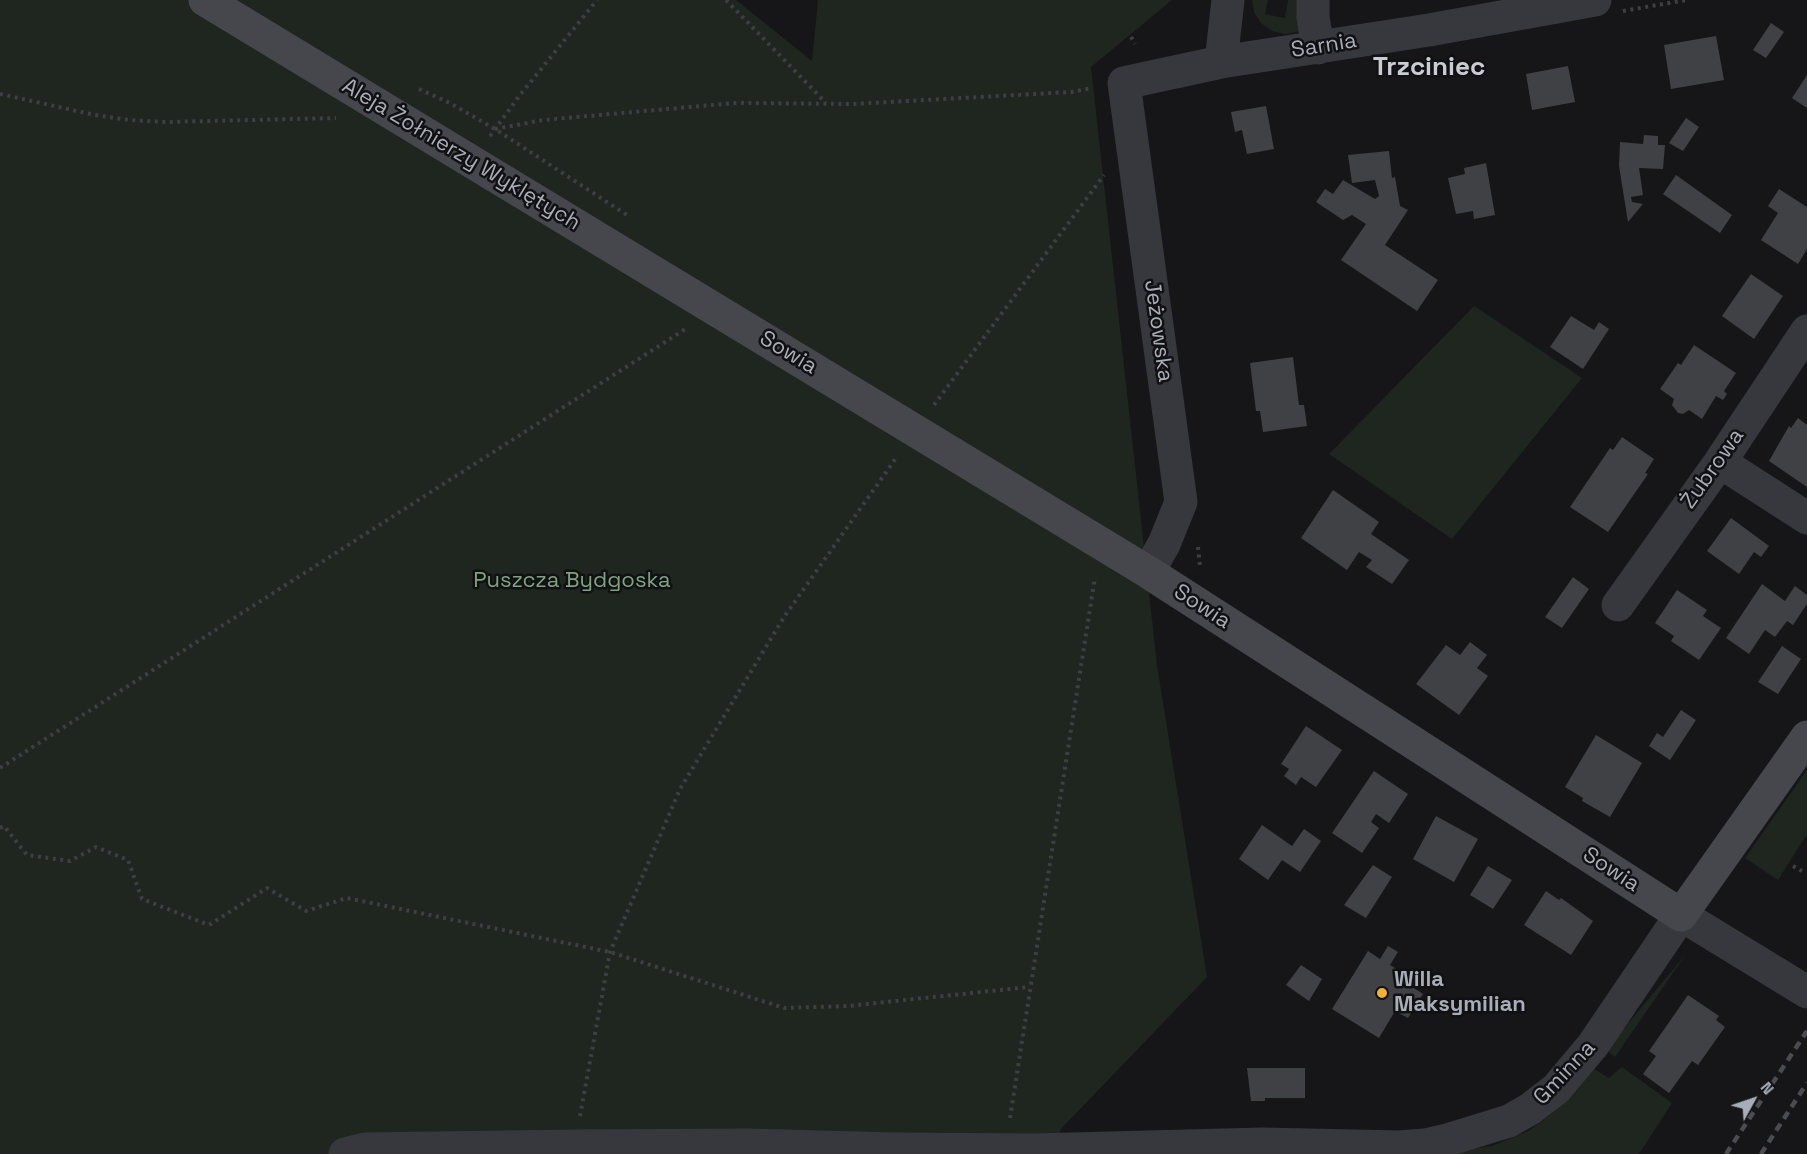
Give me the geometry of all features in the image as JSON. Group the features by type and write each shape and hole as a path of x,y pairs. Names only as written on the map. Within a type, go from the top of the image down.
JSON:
{"street":[{"name":"Aleja Żołnierzy Wyklętych","path":"205,0 716,310"},
{"path":"1221,62 1228,0"},
{"path":"1313,0 1318,48"},
{"name":"Sarnia","path":"1124,83 1221,62 1603,6"},
{"name":"Jeżowska","path":"1124,83 1181,502 1164,544 1148,572"},
{"name":"Sowia","path":"716,310 1148,572 1681,915"},
{"name":"Żubrowa","path":"1618,605 1720,462 1807,331"},
{"path":"1720,462 1807,518"},
{"name":"Gminna","path":"345,1154 365,1149 575,1146 746,1145 1005,1150 1263,1144 1400,1147 1447,1140 1509,1121 1547,1096 1575,1068 1807,737"},
{"path":"1681,915 1807,992"}],"path":[{"path":"471,162 597,0"},
{"path":"726,0 827,104"},
{"path":"1603,6 1686,0"},
{"path":"1131,38 1135,44"},
{"path":"495,129 543,120 735,103 827,104 1071,92 1124,83"},
{"path":"0,94 95,115 166,122 333,118 349,116 357,111 368,98"},
{"path":"575,1146 610,952 680,789 784,618 916,430 1132,137"},
{"path":"0,768 716,310"},
{"path":"1198,538 1201,569"},
{"path":"1005,1150 1100,544"},
{"path":"0,828 4,826 27,855 70,861 96,847 128,860 142,899 209,925 267,888 306,911 347,898 610,952 784,1008 848,1006 1029,987"},
{"path":"1793,866 1802,872"}],"green space":[{"name":"Puszcza Bydgoska","path":"0,0 736,0 812,61 818,0 1172,0 1091,67 1157,665 1207,977 1060,1130 1064,1154 0,1154"},
{"path":"1252,0 1268,0 1265,14 1285,18 1288,0 1299,0 1301,31 1285,34 1272,31 1261,23 1254,12"},
{"path":"1474,306 1582,378 1452,539 1329,454"},
{"path":"1807,770 1807,834 1778,880 1745,858"},
{"path":"1686,954 1615,1057 1606,1050"},
{"path":"1622,1067 1672,1103 1639,1154 1438,1154 1492,1146 1528,1131 1550,1115 1594,1069 1609,1078"}],"building":[{"path":"1771,23 1784,32 1766,58 1753,50"},
{"path":"1716,36 1724,80 1671,89 1664,45"},
{"path":"1568,66 1575,102 1532,110 1526,74"},
{"path":"1807,75 1807,108 1792,98"},
{"path":"1266,106 1274,149 1247,154 1242,130 1235,132 1231,112"},
{"path":"1686,118 1699,127 1683,151 1669,143"},
{"path":"1644,135 1658,136 1658,145 1665,145 1663,169 1639,168 1643,195 1631,197 1632,202 1643,204 1628,222 1619,166 1620,142 1643,144"},
{"path":"1389,151 1392,178 1395,177 1400,206 1408,210 1385,245 1438,280 1417,311 1341,260 1366,224 1352,215 1343,220 1316,202 1325,189 1333,194 1343,180 1375,199 1379,196 1375,180 1352,183 1348,155"},
{"path":"1486,163 1495,215 1474,219 1473,211 1456,214 1448,178 1465,174 1464,168"},
{"path":"1676,175 1732,215 1720,233 1663,194"},
{"path":"1779,189 1807,207 1807,249 1798,264 1761,240 1778,213 1768,206"},
{"path":"1751,274 1783,296 1754,339 1722,316"},
{"path":"1571,316 1594,330 1599,322 1609,329 1583,369 1550,347"},
{"path":"1694,345 1736,373 1724,391 1727,394 1723,400 1716,396 1702,419 1689,410 1683,414 1678,413 1672,405 1674,399 1660,389 1678,363 1681,365"},
{"path":"1293,357 1299,405 1304,405 1307,426 1263,432 1260,411 1256,411 1250,363"},
{"path":"1798,418 1807,425 1807,487 1769,461 1789,426 1791,428"},
{"path":"1622,437 1654,459 1645,473 1648,474 1608,532 1570,507 1610,448 1613,450"},
{"path":"1333,490 1379,522 1371,534 1409,560 1392,584 1366,567 1372,560 1359,552 1347,570 1301,538"},
{"path":"1731,518 1769,546 1761,557 1754,552 1739,574 1707,551"},
{"path":"1573,577 1589,589 1562,628 1545,617"},
{"path":"1762,584 1785,601 1795,586 1807,595 1807,604 1793,625 1787,621 1775,637 1765,630 1749,654 1726,638"},
{"path":"1677,590 1707,610 1703,616 1721,628 1699,660 1671,641 1674,636 1655,623"},
{"path":"1470,642 1487,655 1477,668 1488,676 1459,715 1416,684 1446,645 1460,655"},
{"path":"1782,646 1801,659 1778,694 1758,682"},
{"path":"1681,710 1696,720 1670,760 1649,746 1657,733 1663,737"},
{"path":"1306,726 1342,750 1316,787 1301,777 1296,785 1284,776 1289,769 1281,764"},
{"path":"1596,735 1642,763 1610,817 1582,801 1583,798 1565,787"},
{"path":"1374,771 1408,794 1389,823 1376,814 1371,822 1379,828 1362,853 1332,833"},
{"path":"1436,816 1478,839 1454,882 1413,859"},
{"path":"1262,825 1292,846 1304,829 1321,841 1300,872 1282,860 1268,880 1239,859"},
{"path":"1373,865 1392,877 1366,918 1344,905"},
{"path":"1488,866 1512,880 1493,909 1470,895"},
{"path":"1546,891 1559,900 1561,898 1593,921 1571,955 1524,925"},
{"name":"Willa Maksymilian","path":"1388,946 1398,952 1390,965 1415,980 1411,986 1423,994 1408,1018 1395,1011 1379,1038 1332,1009 1368,951 1380,959"},
{"path":"1301,965 1322,979 1309,1001 1286,985"},
{"path":"1688,995 1719,1016 1716,1020 1725,1027 1698,1065 1692,1061 1669,1093 1643,1074 1656,1056 1649,1051"},
{"path":"1247,1068 1305,1068 1305,1098 1265,1098 1265,1101 1251,1101"}],"railway":[{"path":"1726,1154 1807,1031"},
{"path":"1761,1154 1807,1083"}],"place":[{"name":"Willa Maksymilian","path":"1382,993"}],"district":[{"name":"Trzciniec","path":"1429,68"}]}
